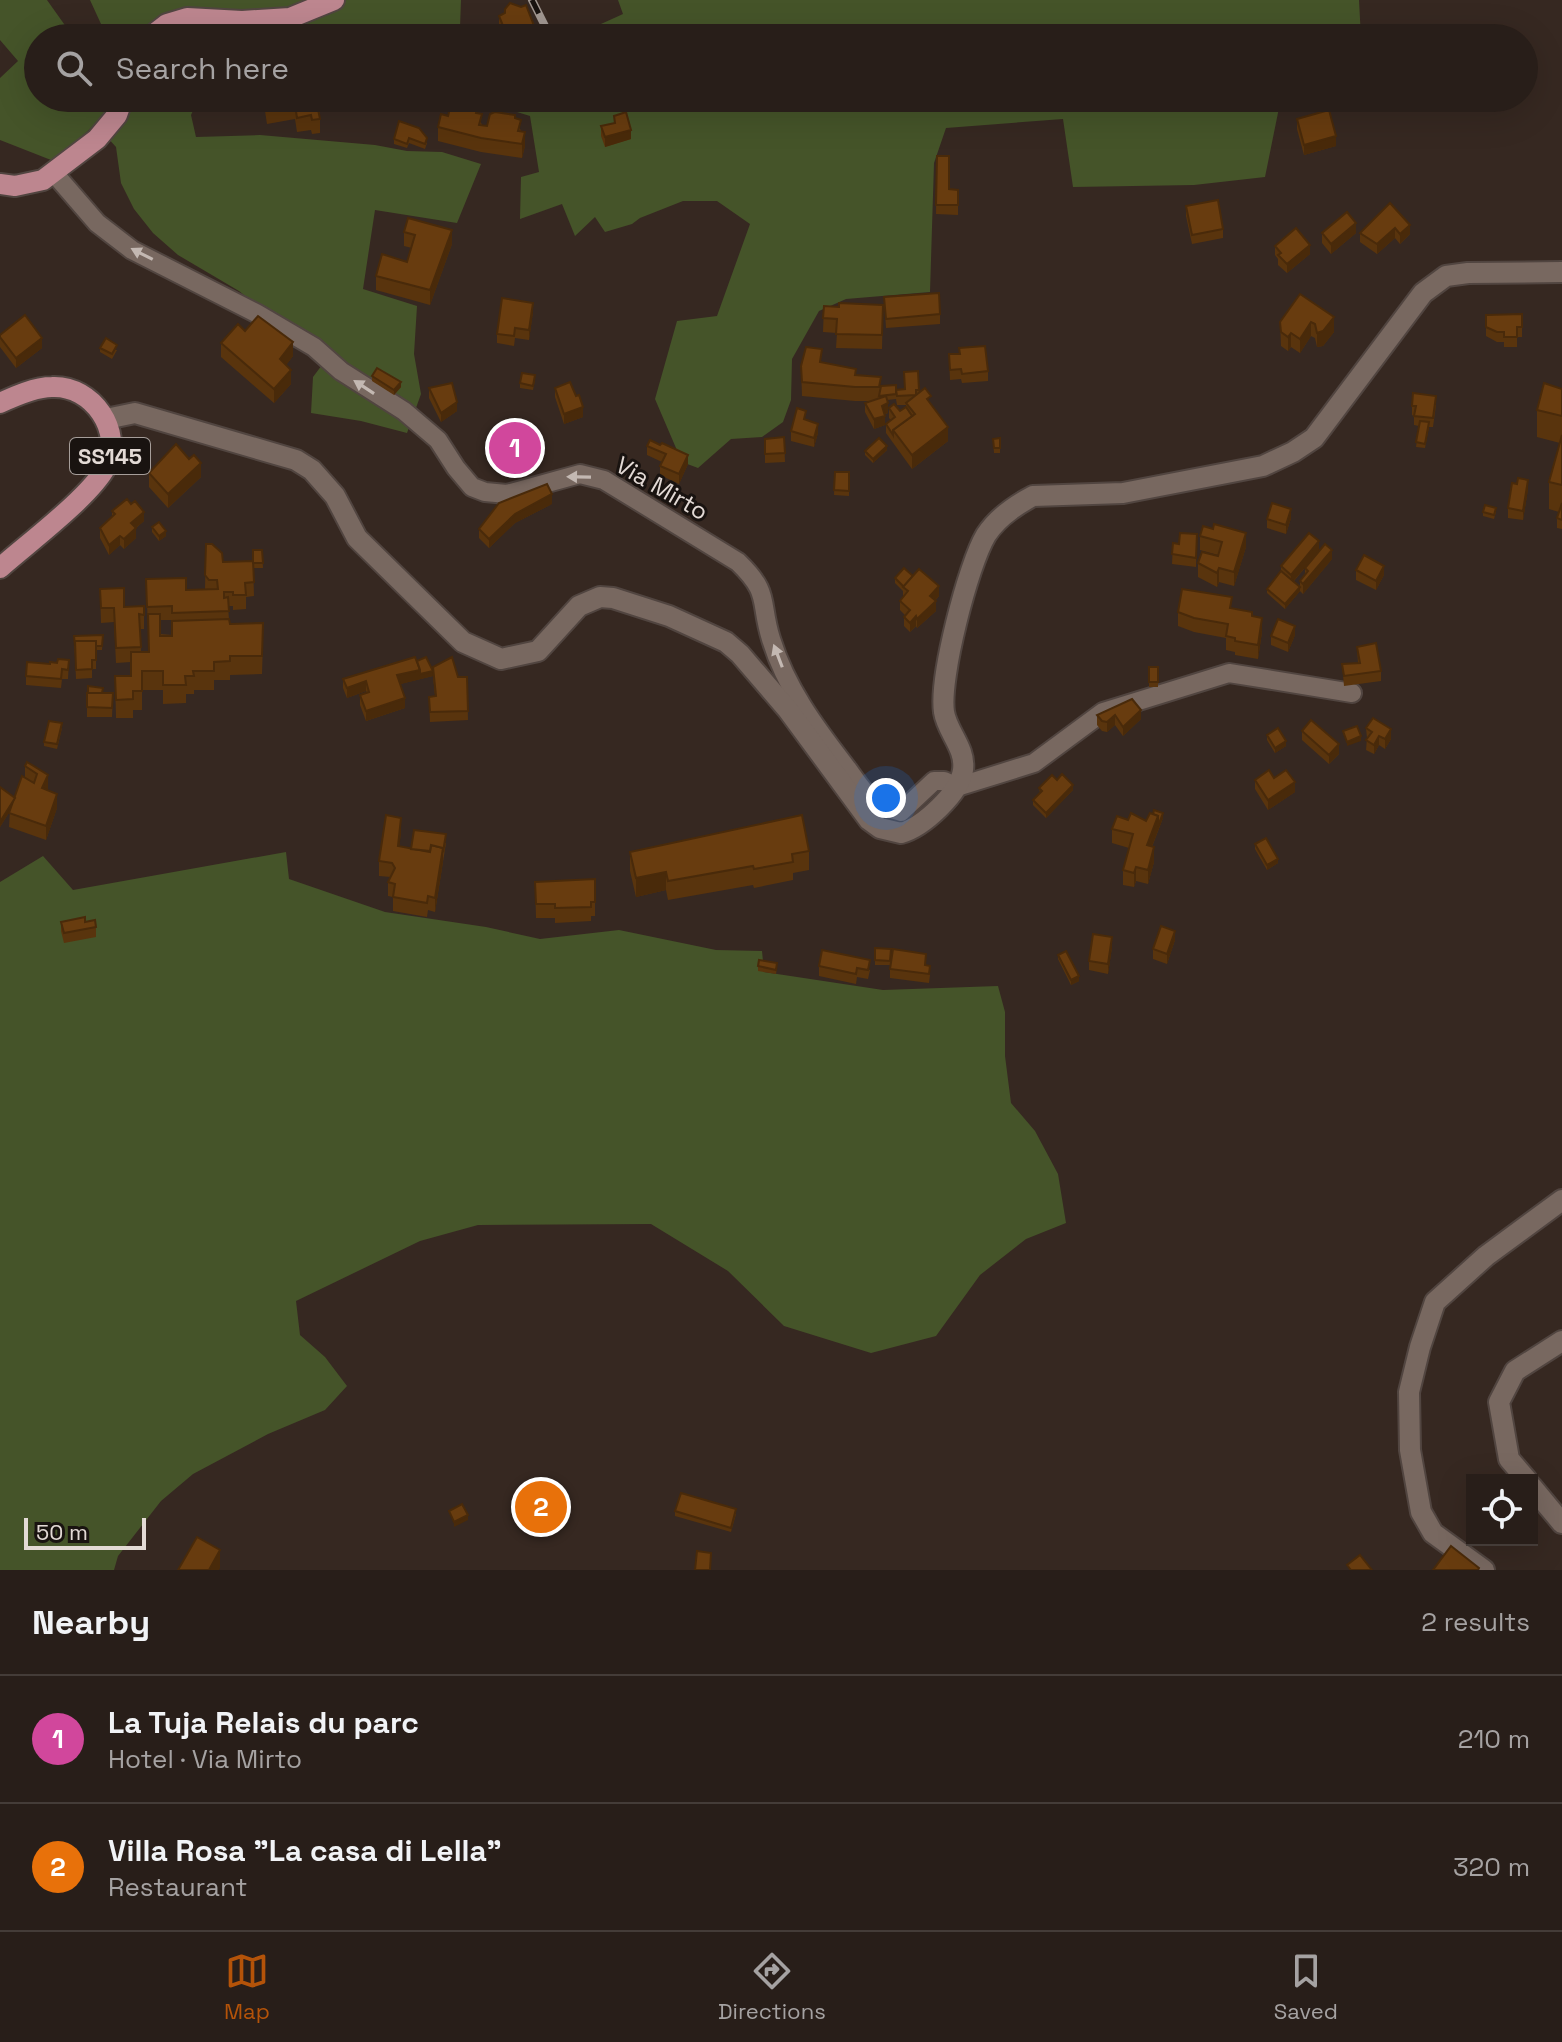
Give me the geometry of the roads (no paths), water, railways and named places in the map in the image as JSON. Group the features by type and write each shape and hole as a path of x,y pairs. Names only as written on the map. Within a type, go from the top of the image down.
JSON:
{"main road":[{"path":"167,24 187,18 242,21 290,18 334,0"},
{"path":"0,184 15,186 43,180 97,139 118,112"},
{"name":"SS145","path":"0,403 51,386 69,389 92,404 106,419 113,437 112,452 97,482 0,568"}],"street":[{"name":"Via Mirto","path":"53,172 97,223 132,250 256,313 314,347 341,371 404,411 438,440 472,487 507,494 580,474 604,480 738,562 755,579 763,596 770,637 793,694 872,800 901,812 934,781 944,781 957,787"},
{"path":"106,419 135,413 296,460 312,470 335,496 357,538 463,642 501,659 538,651 579,606 600,597 613,598 669,616 726,642 780,700 869,820 892,833 909,831 927,819 957,787 963,769 960,747 945,716 945,676 961,606 984,538 992,526 1033,496 1123,493 1263,466 1314,438 1423,293 1446,276 1562,272"},
{"path":"957,787 1034,763 1103,712 1229,673 1352,693"},
{"path":"1484,1570 1433,1533 1421,1512 1410,1450 1409,1392 1435,1302 1486,1256 1562,1200"},
{"path":"1522,1474 1509,1459 1499,1402 1515,1371 1562,1341"},
{"path":"1538,1494 1562,1523"}],"railway":[{"path":"532,0 544,24"}],"place":[{"name":"La Tuja Relais du parc","path":"515,448"},
{"name":"Villa Rosa \"La casa di Lella\"","path":"541,1507"}]}
